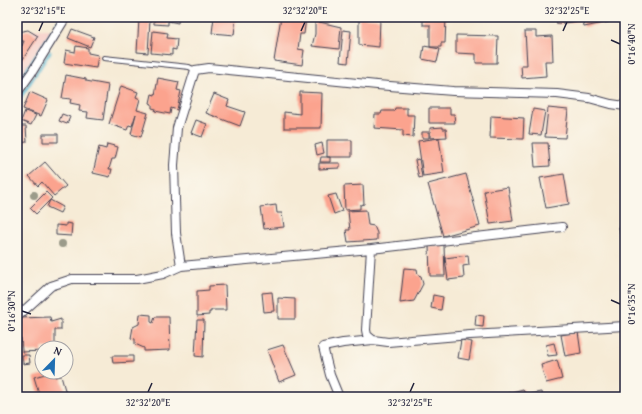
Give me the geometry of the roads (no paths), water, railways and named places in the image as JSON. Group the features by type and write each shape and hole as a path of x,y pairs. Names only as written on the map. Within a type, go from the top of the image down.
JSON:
{"street":[{"path":"17,93 66,17"},
{"path":"181,266 176,233 174,166 177,128 195,70 209,68 453,91 557,94 589,98 625,106"},
{"path":"17,317 51,286 72,279 137,279 163,274 181,266 371,249 562,227"},
{"path":"371,249 366,330 368,335 373,340"},
{"path":"339,397 330,375 323,347 373,340 388,342 470,335 625,326"}],"lane":[{"path":"104,58 189,67 195,70"}],"waterway":[{"path":"57,24 61,17"},
{"path":"17,84 53,30"},
{"path":"17,103 50,52"}]}
